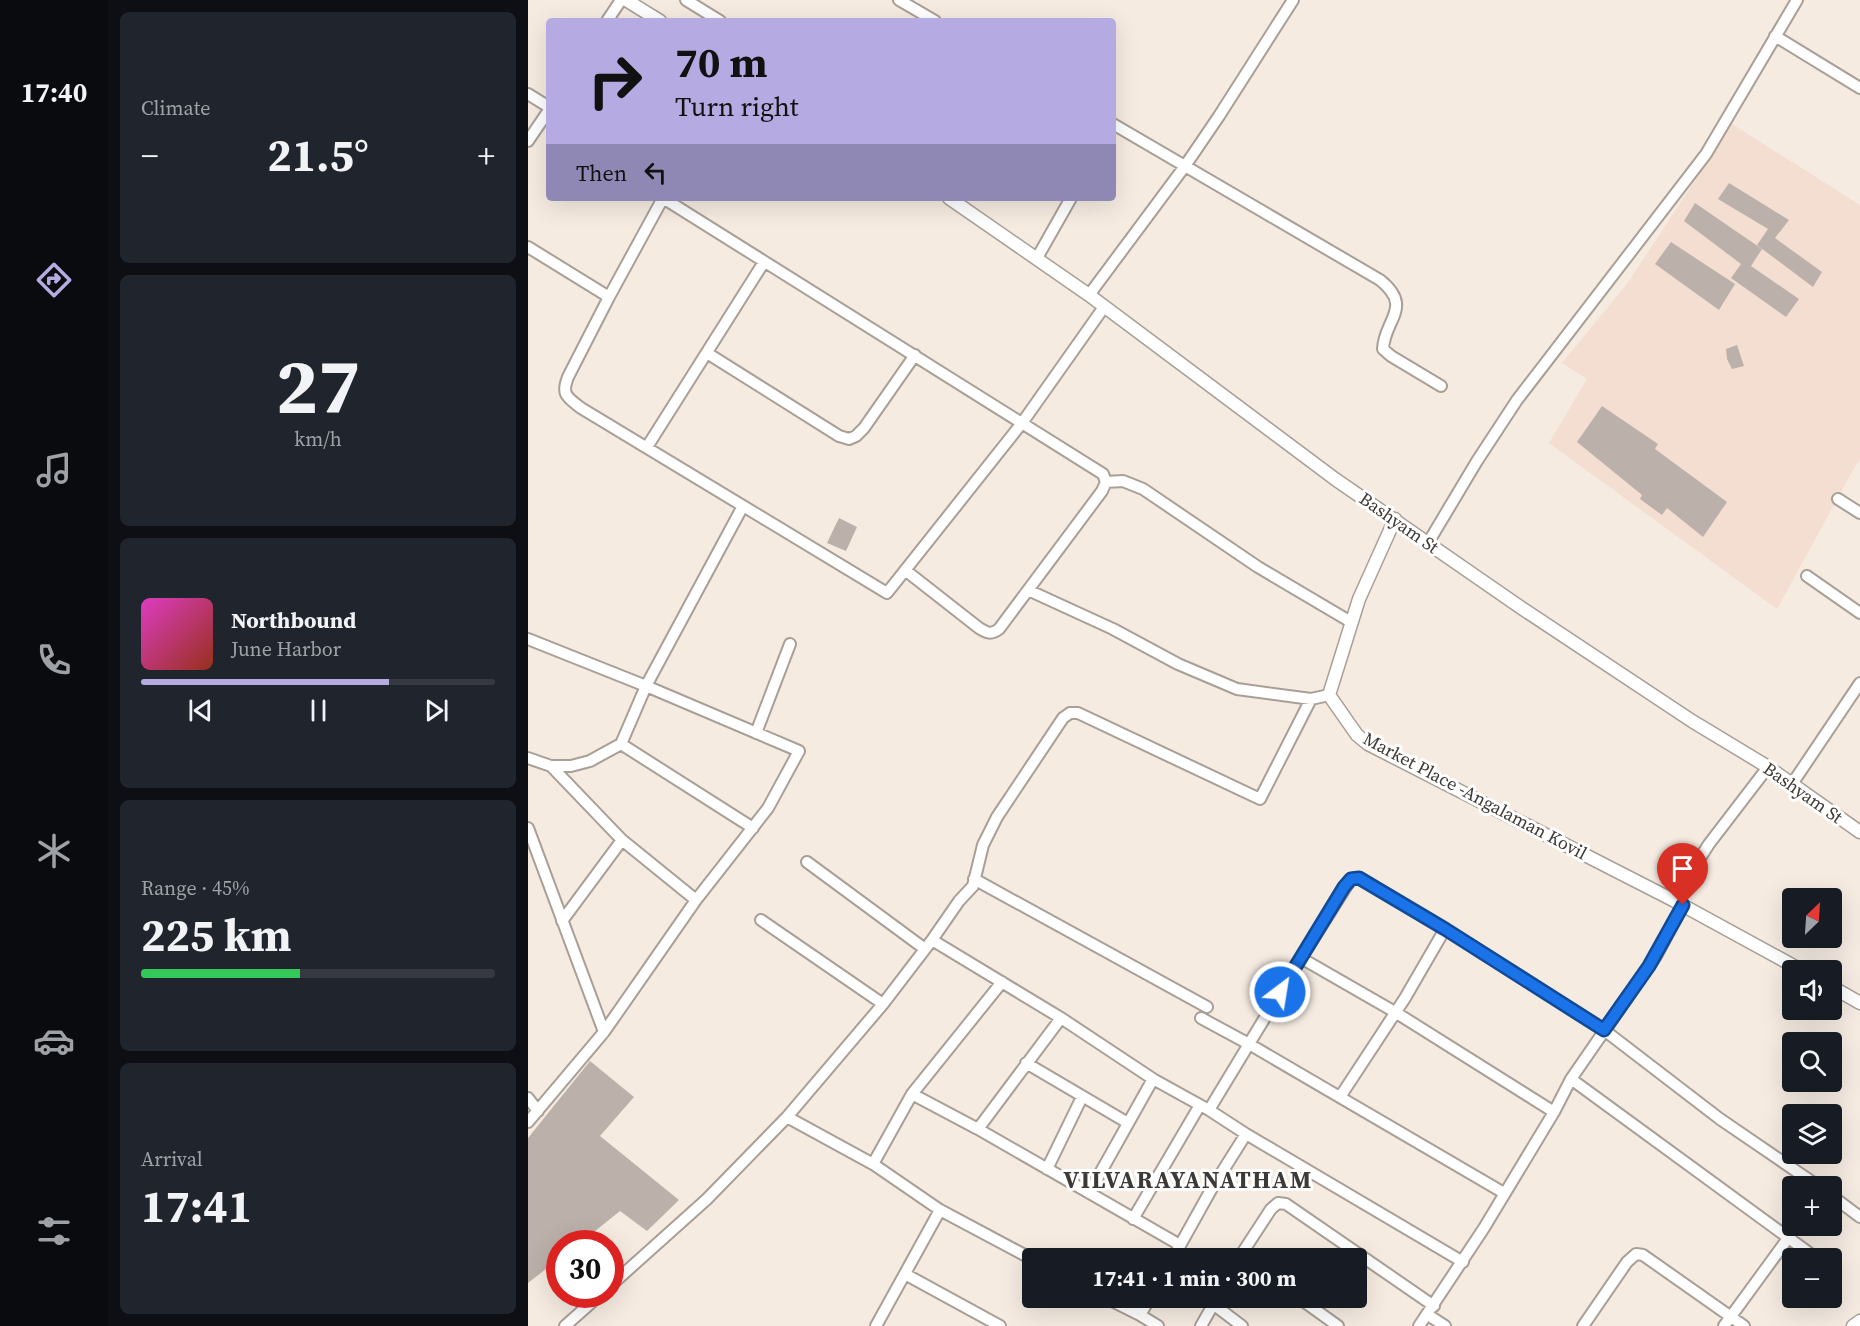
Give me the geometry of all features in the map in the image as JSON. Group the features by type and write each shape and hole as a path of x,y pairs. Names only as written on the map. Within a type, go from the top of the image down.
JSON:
{"street":[{"path":"609,18 621,0"},
{"path":"626,0 655,18"},
{"path":"686,0 715,18"},
{"path":"899,0 930,18"},
{"path":"1089,295 1185,166 1293,0"},
{"path":"1428,543 1517,400 1706,154 1797,0"},
{"path":"1775,36 1860,88"},
{"path":"528,94 546,106"},
{"path":"528,141 546,113"},
{"path":"1116,126 1390,288 1397,312 1384,340 1383,349 1441,386"},
{"path":"661,201 568,377 564,388 566,397 887,592 1022,423 1104,307"},
{"path":"668,201 1103,474 1106,482 1102,491 999,629 993,633 986,633 905,570"},
{"name":"Bashyam St","path":"953,201 1089,295 1335,478 1532,616 1692,721 1768,767 1860,832"},
{"path":"1037,258 1069,201"},
{"path":"528,246 609,297"},
{"path":"646,447 764,262"},
{"path":"707,352 839,436 849,439 864,428 915,355"},
{"path":"1106,482 1123,481 1143,489 1258,567 1351,622"},
{"path":"1838,500 1860,513"},
{"path":"528,758 551,766 572,766 590,761 621,744 646,686 743,506"},
{"path":"1028,590 1113,629 1215,681 1237,689 1311,699 1329,695 1359,599 1395,519"},
{"path":"1807,576 1860,613"},
{"path":"528,639 799,751 768,808 696,900 604,1032 528,1122"},
{"path":"756,733 790,644"},
{"path":"1792,784 1860,683"},
{"name":"Market Place -Angalaman Kovil","path":"1329,695 1357,735 1368,744 1678,902 1783,960"},
{"path":"624,1273 707,1199 787,1117 883,1004 972,886 983,846 997,817 1063,718 1070,713 1078,713 1260,799 1311,699"},
{"path":"621,744 753,828"},
{"path":"551,766 622,840 696,900"},
{"path":"1419,1326 1463,1262 1554,1112 1571,1078 1651,963 1678,902 1709,843 1768,767"},
{"path":"528,828 604,1032"},
{"path":"562,921 622,840"},
{"path":"807,862 925,949"},
{"path":"1133,1219 1205,1108 1250,1044 1351,879 1359,878 1445,929 1604,1030 1720,1119 1803,1176"},
{"path":"974,879 1206,1007"},
{"path":"761,920 883,1004"},
{"path":"1340,1096 1395,1012 1445,929"},
{"path":"932,940 1060,1018 1153,1079 1463,1262"},
{"path":"1301,958 1395,1012 1554,1112"},
{"path":"873,1164 912,1094 1002,982"},
{"path":"1842,993 1860,1004"},
{"path":"978,1130 1060,1018"},
{"path":"1201,1018 1250,1044 1504,1193"},
{"path":"1026,1064 1128,1123"},
{"path":"1571,1078 1802,1248"},
{"path":"1089,1193 1153,1079"},
{"path":"912,1094 1180,1245"},
{"path":"1047,1169 1082,1097"},
{"path":"528,1098 538,1111"},
{"path":"787,1117 873,1164 940,1210 1022,1254"},
{"path":"1178,1248 1246,1134"},
{"path":"1247,1248 1270,1209 1278,1203 1287,1204 1347,1248"},
{"path":"1842,1204 1860,1217"},
{"path":"876,1326 940,1210"},
{"path":"1727,1322 1788,1238"},
{"path":"1583,1326 1627,1262 1636,1254 1643,1255 1727,1322 1744,1326"},
{"path":"1367,1263 1431,1310 1445,1326"},
{"path":"905,1274 1000,1326"},
{"path":"565,1326 585,1308"},
{"path":"1126,1308 1158,1326"},
{"path":"1140,1315 1144,1308"},
{"path":"1201,1326 1211,1308"},
{"path":"1223,1308 1242,1326"},
{"path":"1313,1308 1338,1326"},
{"path":"1853,1326 1860,1321"}],"shaded area":[{"path":"1732,124 1860,205 1860,460 1777,609 1549,443 1587,379 1562,363 1627,284"}],"building":[{"path":"1729,183 1789,220 1775,238 1822,272 1813,287 1757,245 1768,229 1718,199"},
{"path":"1695,203 1762,249 1751,266 1799,299 1786,317 1731,278 1741,264 1684,221"},
{"path":"1671,242 1735,284 1719,310 1655,264"},
{"path":"1737,345 1744,366 1732,369 1727,359 1726,349"},
{"path":"1602,406 1658,444 1655,449 1727,502 1703,537 1667,508 1662,515 1640,499 1642,495 1577,442"},
{"path":"839,518 857,527 846,551 827,543"},
{"path":"590,1061 634,1097 600,1136 679,1200 647,1231 620,1211 596,1230 546,1230 546,1269 528,1283 528,1138"}],"district":[{"name":"VILVARAYANATHAM","path":"1188,1180"}],"route":[{"path":"1280,992 1344,887 1351,879 1359,878 1445,929 1604,1030 1656,956 1683,905"}]}
